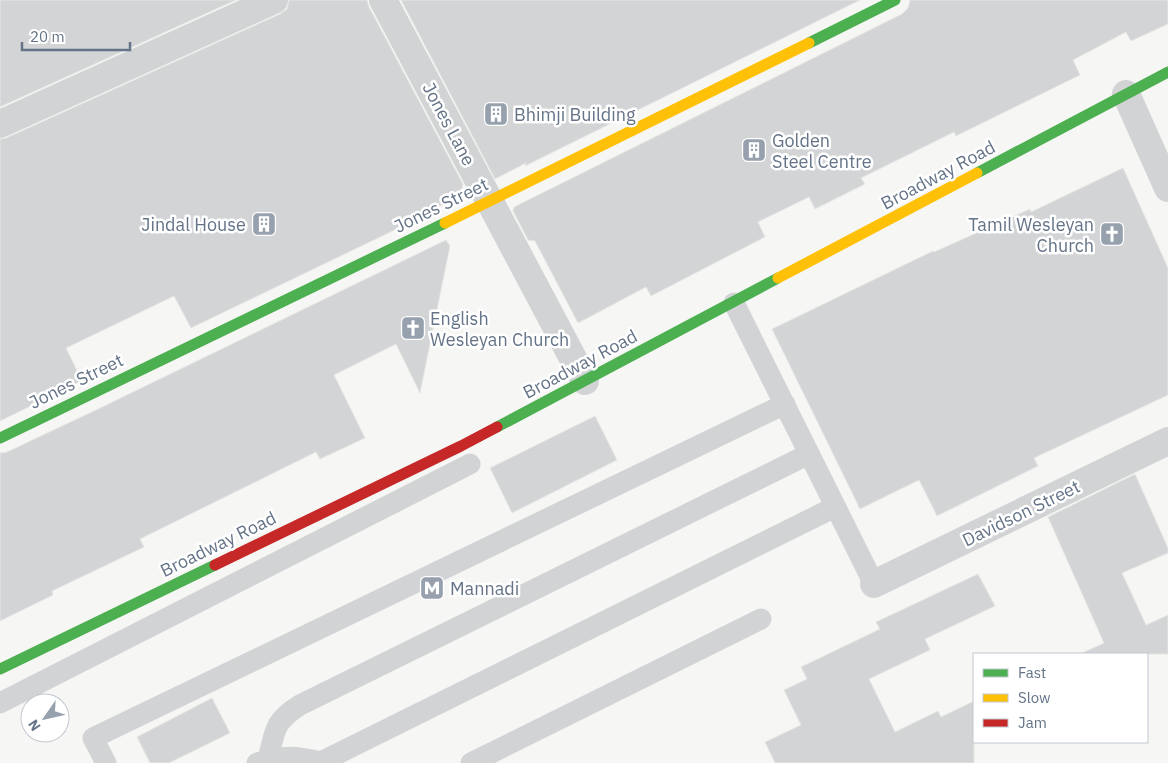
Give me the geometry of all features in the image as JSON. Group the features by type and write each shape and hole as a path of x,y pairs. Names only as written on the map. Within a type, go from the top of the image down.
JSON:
{"main road":[{"name":"Jones Street","path":"0,438 490,201 895,0"},
{"name":"Broadway Road","path":"0,669 452,450 734,303 1168,72"}],"street":[{"path":"0,124 274,0"},
{"name":"Jones Lane","path":"383,0 585,381"},
{"path":"1126,94 1168,188"},
{"name":"Davidson Street","path":"874,584 1168,441"}],"lane":[{"path":"734,303 874,584"},
{"path":"106,763 93,738 785,404"},
{"path":"263,761 278,723 288,712 300,705 809,454"},
{"path":"0,703 470,464"},
{"path":"263,761 278,757 296,756 321,763 835,507"},
{"path":"471,763 761,619"}],"building":[{"path":"0,0 236,0 0,107"},
{"path":"289,0 367,0 463,184 460,196 432,210 432,212 191,328 174,296 66,348 82,381 0,421 0,139 6,138 280,14 287,9"},
{"path":"401,0 860,0 525,166 526,163 495,179"},
{"path":"910,0 1168,0 1168,24 1131,41 1126,32 1073,60 1080,75 956,136 954,132 861,178 865,184 815,209 809,197 758,222 765,237 651,296 646,287 578,323 535,241 528,240 513,211 514,207 902,14 908,8"},
{"path":"1123,168 1168,268 1168,395 1034,458 1038,466 937,516 919,480 860,509 772,329 933,251 1030,209 1031,212"},
{"path":"446,240 450,246 420,393 396,344 334,375 365,438 320,459 316,452 140,539 144,547 52,591 53,595 0,621 0,453 7,452 96,410"},
{"path":"595,416 617,460 512,513 490,468"},
{"path":"1135,474 1168,548 1168,553 1122,573 1146,625 1168,615 1168,654 1082,653 1104,643 1048,517"},
{"path":"978,574 995,606 925,639 930,650 869,679 895,732 938,711 941,717 973,701 974,763 775,763 765,742 801,725 784,690 807,679 801,667 880,629 876,622"},
{"path":"212,698 230,733 169,763 150,763 137,737"}],"traffic: fast":[{"path":"809,43 895,0"},
{"path":"977,173 1168,72"},
{"path":"0,438 445,223"},
{"path":"497,427 778,278"},
{"path":"0,669 215,565"}],"traffic: slow":[{"path":"445,223 809,43"},
{"path":"778,278 977,173"}],"traffic: jam":[{"path":"215,565 497,427"}],"place":[{"name":"Bhimji Building","path":"496,114"},
{"name":"Golden Steel Centre","path":"754,150"},
{"name":"Jindal House","path":"264,224"},
{"name":"Tamil Wesleyan Church","path":"1112,234"},
{"name":"English Wesleyan Church","path":"413,328"},
{"name":"Mannadi","path":"432,588"}]}
